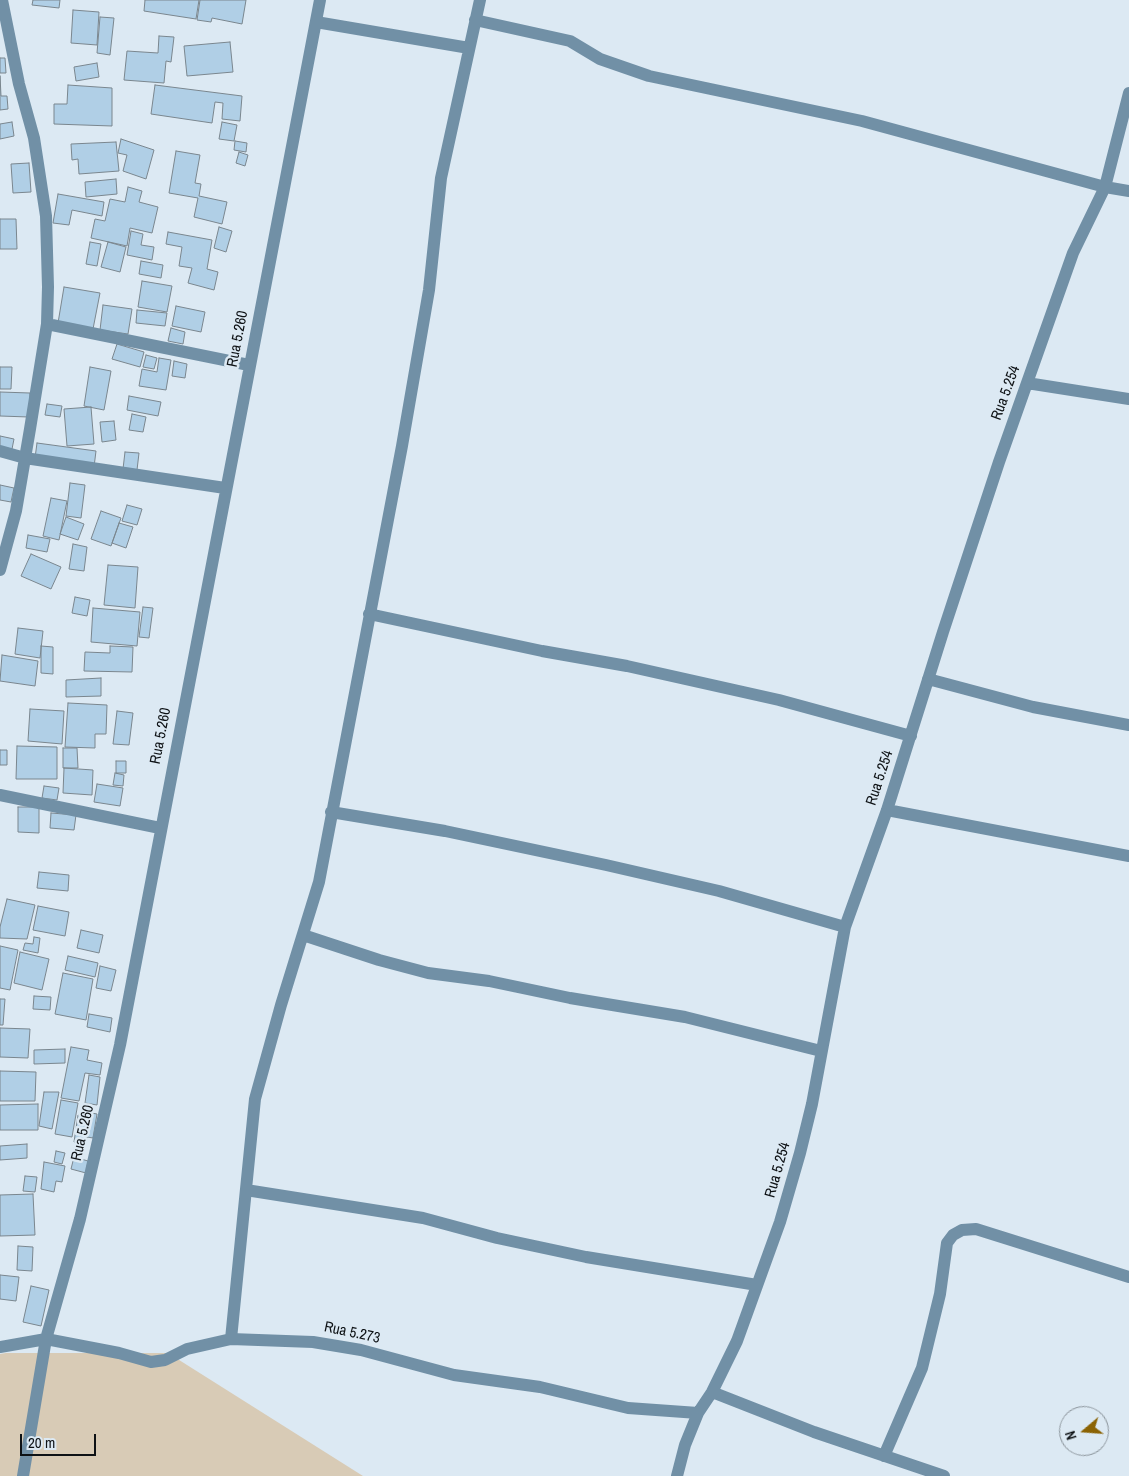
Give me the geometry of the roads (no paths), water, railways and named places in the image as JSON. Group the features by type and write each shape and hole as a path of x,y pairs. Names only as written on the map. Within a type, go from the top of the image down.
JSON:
{"street":[{"path":"0,570 16,511 47,324 46,216 34,138 15,67 2,0"},
{"name":"Rua 5.260","path":"23,1476 46,1339 80,1219 120,1045 225,488 320,0"},
{"path":"231,1339 255,1099 280,1005 319,882 402,446 429,290 441,178 480,0"},
{"path":"475,20 570,41 600,59 649,76 862,121 1105,187 1129,191"},
{"path":"316,22 469,48"},
{"name":"Rua 5.254","path":"677,1476 685,1445 698,1414 712,1392 737,1341 757,1285 800,1153 812,1104 845,927 887,810 928,679 1073,252 1105,187 1129,93"},
{"path":"47,324 249,365"},
{"path":"1027,383 1129,399"},
{"path":"0,451 25,458 225,488"},
{"path":"369,614 542,652 627,666 779,700 911,736"},
{"path":"928,679 1033,707 1129,726"},
{"path":"0,795 160,828"},
{"path":"887,810 1129,856"},
{"path":"331,812 446,832 606,865 719,891 845,927"},
{"path":"303,935 379,960 428,972 686,1017 821,1051"},
{"path":"246,1190 423,1218 497,1238 586,1256 757,1285"},
{"path":"884,1456 922,1368 940,1294 947,1243 953,1235 962,1230 976,1230 1129,1277"},
{"name":"Rua 5.273","path":"0,1347 46,1339 119,1353 151,1362 165,1360 187,1350 231,1339 313,1342 361,1350 454,1375 540,1387 628,1408 698,1414"},
{"path":"712,1392 884,1456 944,1476"}]}
